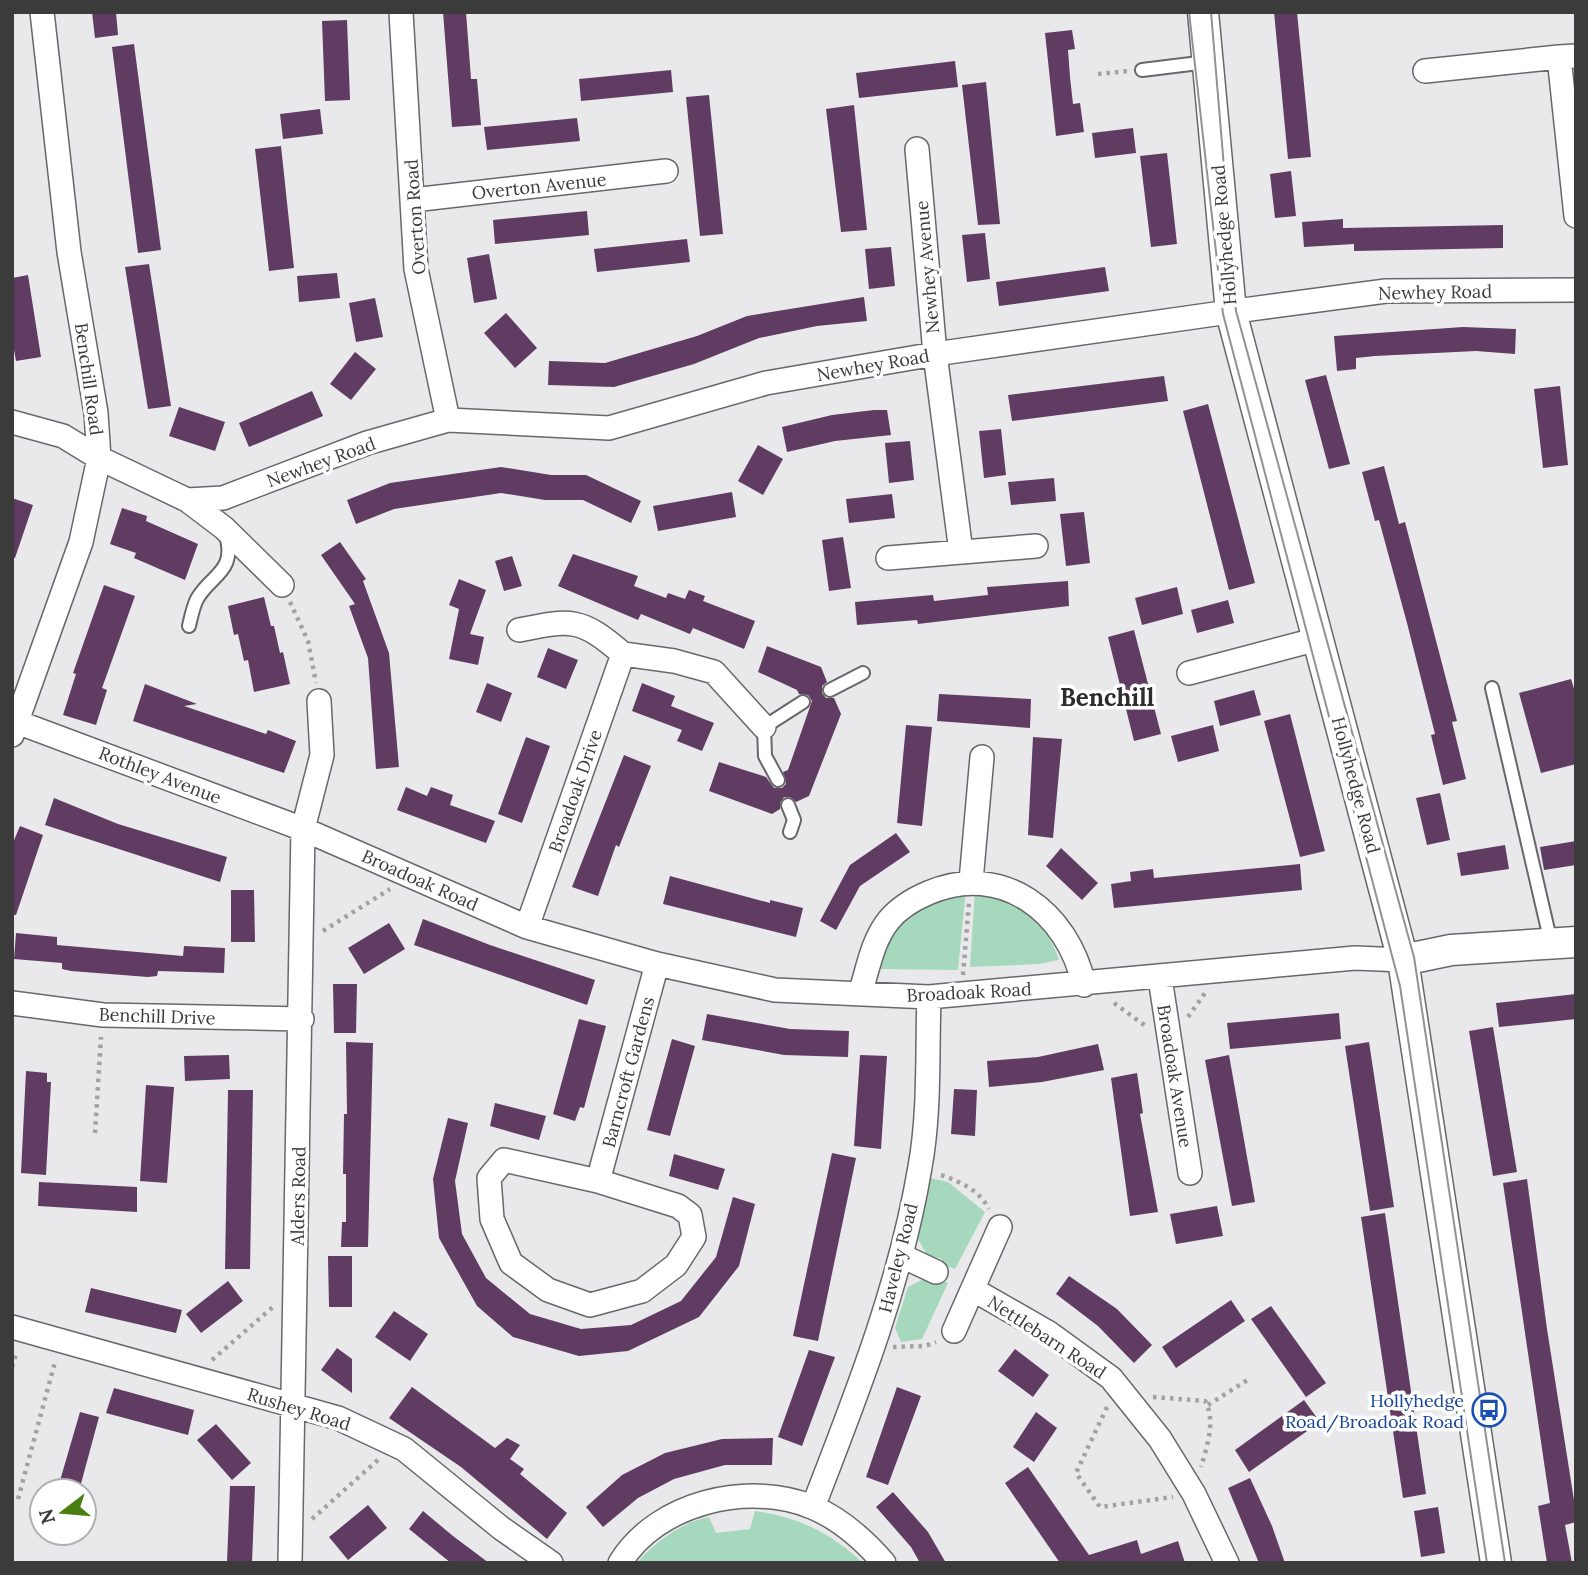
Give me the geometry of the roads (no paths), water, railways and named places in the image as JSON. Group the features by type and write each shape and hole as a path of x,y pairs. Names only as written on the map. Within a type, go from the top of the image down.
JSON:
{"street":[{"name":"Benchill Road","path":"15,729 80,542 99,458 96,413 69,252 42,12"},
{"name":"Overton Road","path":"401,12 416,269 448,420"},
{"name":"Hollyhedge Road","path":"1203,12 1231,312 1403,960 1496,1563"},
{"path":"1425,71 1567,56 1576,216"},
{"name":"Newhey Avenue","path":"916,149 935,354 961,552"},
{"name":"Overton Avenue","path":"413,200 666,172"},
{"name":"Newhey Road","path":"187,500 223,498 367,443 448,420 609,428 766,383 935,354 1386,291 1576,290"},
{"path":"12,422 63,436 99,458 187,500 224,528 282,585"},
{"path":"888,558 1036,546"},
{"path":"519,630 561,621 593,629 623,654 674,661 714,672 764,727"},
{"path":"1189,673 1318,639"},
{"name":"Broadoak Drive","path":"527,927 623,654"},
{"name":"Alders Road","path":"290,1563 302,1019 303,829 322,755 319,701"},
{"name":"Rothley Avenue","path":"15,729 303,829"},
{"path":"971,881 982,757"},
{"name":"Broadoak Road","path":"303,829 527,927 657,964 775,990 929,997 1084,985 1355,958 1403,960 1451,950 1564,942"},
{"path":"860,995 877,937 890,918 922,896 949,883 971,881 1004,888 1027,898 1050,916 1066,938 1084,985"},
{"name":"Barncroft Gardens","path":"598,1181 657,964"},
{"name":"Broadoak Avenue","path":"1160,978 1190,1173"},
{"name":"Haveley Road","path":"813,1507 876,1342 902,1256 925,1133 929,997"},
{"name":"Benchill Drive","path":"12,1003 103,1015 302,1019"},
{"path":"504,1160 598,1181 678,1206 690,1215 694,1237 676,1265 642,1291 590,1305 548,1290 510,1263 492,1219 489,1178 504,1160"},
{"name":"Nettlebarn Road","path":"954,1331 1000,1227"},
{"path":"902,1256 936,1272"},
{"name":"Nettlebarn Road","path":"974,1290 1049,1333 1121,1390 1160,1439 1193,1491 1227,1563"},
{"name":"Rushey Road","path":"12,1328 37,1325 61,1341 338,1418 395,1445 551,1563"},
{"path":"620,1563 662,1521 693,1506 747,1497 771,1497 813,1507 862,1539 884,1563"}],"lane":[{"path":"1142,70 1208,62"},
{"path":"189,626 197,599 216,581 227,562 228,539 224,528"},
{"path":"830,690 863,673"},
{"path":"1492,688 1564,942"},
{"path":"778,780 765,756 764,727 803,702"},
{"path":"789,805 794,820 790,832"}],"tram line":[{"path":"1189,12 1223,314 1400,986 1487,1563"},
{"path":"1211,12 1236,311 1414,957 1505,1563"}],"place":[{"name":"Hollyhedge Road/Broadoak Road","path":"1489,1410"}],"district":[{"name":"Benchill","path":"1107,697"}]}
